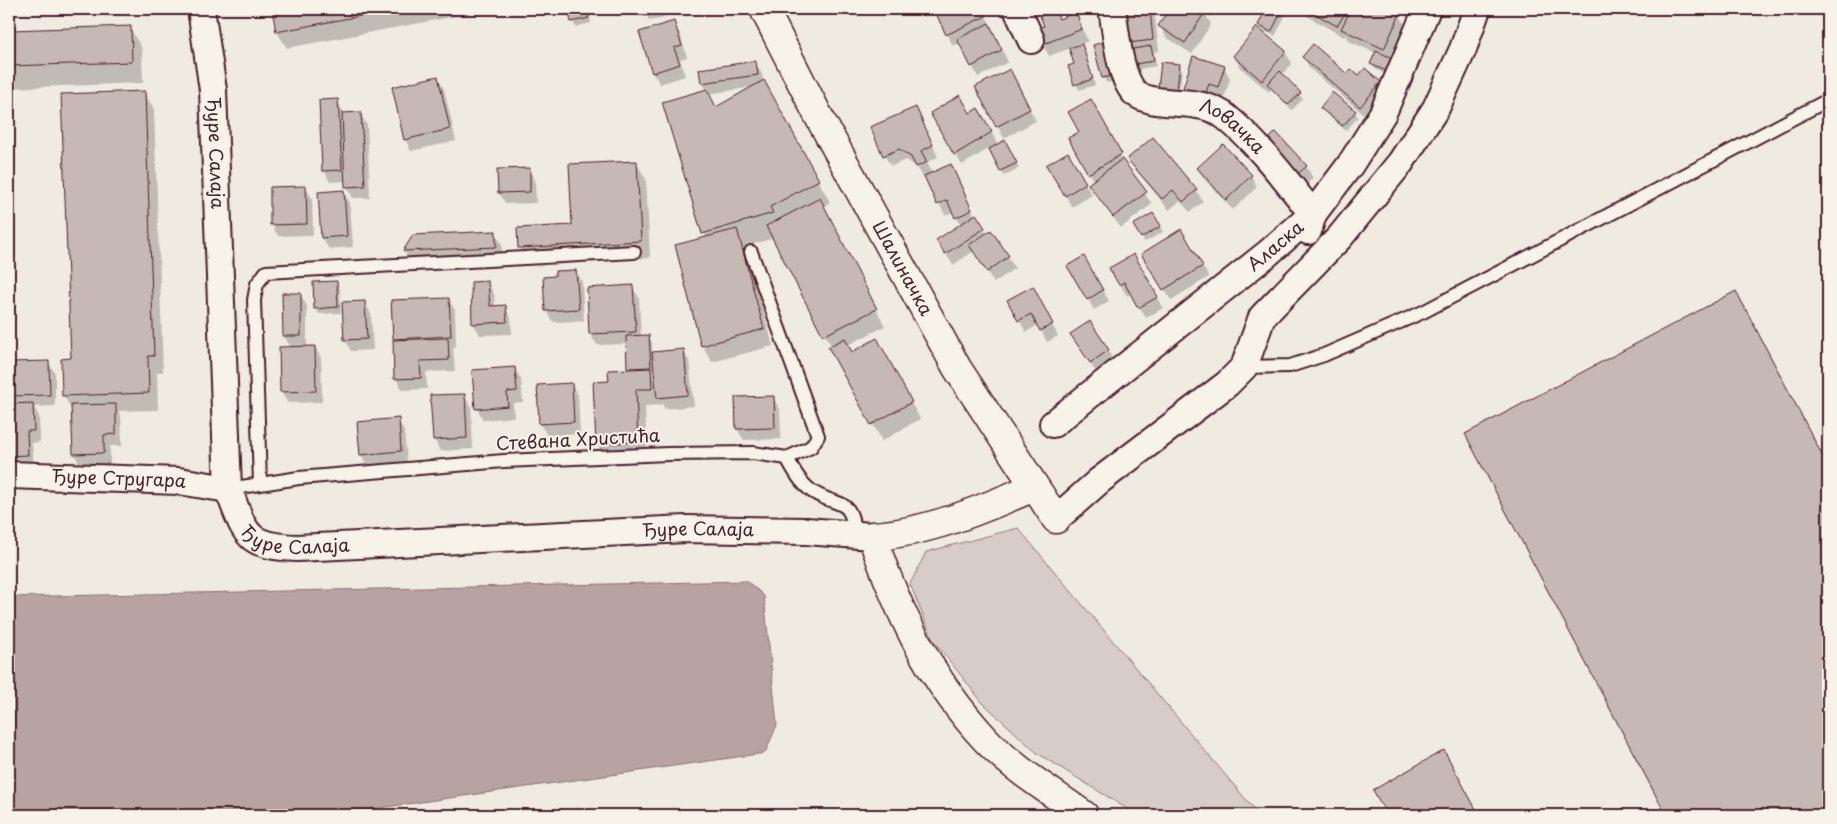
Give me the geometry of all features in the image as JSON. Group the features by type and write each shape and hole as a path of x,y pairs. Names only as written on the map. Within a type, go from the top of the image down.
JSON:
{"main road":[{"name":"Шалиначка","path":"764,9 832,140 957,368 1056,519"},
{"name":"Ђуре Салаја","path":"863,536 895,535 923,529 1034,487"},
{"path":"863,536 926,662 953,700 988,742 1025,773 1084,815"}],"street":[{"name":"Ђуре Салаја","path":"201,9 213,90 217,252 228,489 242,528 254,539 274,548 296,548 686,528 806,531 863,536"},
{"path":"1017,9 1031,40"},
{"name":"Ловачка","path":"1112,9 1122,63 1129,84 1136,93 1160,102 1208,107 1225,117 1254,144 1313,214"},
{"name":"Аласка","path":"1053,424 1267,254 1313,214 1350,165 1383,112 1427,9"},
{"path":"1056,519 1099,481 1227,384 1244,367 1262,317 1293,283 1340,237 1401,162 1436,108 1463,49 1477,9"},
{"path":"1293,283 1313,214"},
{"name":"Ђуре Стругара","path":"9,475 179,480 228,489"}],"lane":[{"path":"1244,367 1290,366 1324,355 1423,312 1828,100"},
{"path":"260,483 254,300 257,284 266,272 634,252"},
{"path":"751,252 818,436 811,447 787,458 796,476 814,492 845,505 863,536"},
{"name":"Стевана Христића","path":"228,489 260,483 504,461 753,453 787,458"}],"shaded area":[{"path":"1018,528 1259,815 1137,815 1037,753 982,702 933,640 910,584 926,552"},
{"path":"747,581 764,596 777,725 765,753 330,815 9,815 9,597"}],"building":[{"path":"272,9 397,9 276,32"},
{"path":"568,9 587,9 589,18 571,22"},
{"path":"643,9 662,9 663,12 645,16"},
{"path":"934,9 983,9 986,16 946,35"},
{"path":"1116,9 1150,9 1153,40 1121,44"},
{"path":"1169,9 1200,9 1205,12 1185,43 1158,26"},
{"path":"1266,9 1283,9 1271,32 1258,25"},
{"path":"1307,9 1345,9 1347,10 1337,26"},
{"path":"1351,9 1388,9 1400,14 1384,49 1341,29"},
{"path":"1056,10 1059,19 1076,12 1082,29 1041,45 1035,29 1044,26 1040,16"},
{"path":"674,21 682,46 674,48 680,64 652,73 639,32"},
{"path":"989,23 1002,50 971,67 957,39"},
{"path":"131,26 132,62 9,66 9,30"},
{"path":"1257,27 1286,51 1262,81 1233,56"},
{"path":"1107,41 1117,75 1102,78 1093,45"},
{"path":"1082,44 1093,79 1074,85 1068,66 1074,64 1069,48"},
{"path":"1313,44 1347,74 1351,69 1359,75 1365,68 1381,82 1360,107 1302,57"},
{"path":"1151,46 1154,61 1129,65 1127,50"},
{"path":"1376,51 1392,58 1386,71 1370,64"},
{"path":"1193,56 1225,66 1218,87 1209,84 1205,95 1183,88"},
{"path":"756,61 758,75 701,83 699,69"},
{"path":"1161,62 1180,64 1177,90 1158,88"},
{"path":"1010,69 1030,109 996,127 975,87"},
{"path":"1280,71 1301,93 1288,105 1267,84"},
{"path":"438,76 450,129 404,140 392,87"},
{"path":"764,80 819,180 770,207 773,213 702,234 662,102 707,89 716,107"},
{"path":"145,91 154,356 148,356 149,393 62,396 61,359 71,358 61,94"},
{"path":"1332,92 1356,111 1343,126 1320,108"},
{"path":"960,95 970,113 978,108 992,132 954,155 930,113"},
{"path":"338,99 342,170 322,171 319,100"},
{"path":"1091,99 1122,154 1088,174 1068,138 1079,132 1068,112"},
{"path":"916,107 933,145 921,151 927,162 916,167 911,157 899,149 883,156 870,127"},
{"path":"361,112 365,186 345,187 342,113"},
{"path":"1276,132 1307,166 1293,178 1263,144"},
{"path":"1153,137 1197,190 1183,202 1173,190 1162,199 1127,159"},
{"path":"1005,140 1017,163 1000,171 989,149"},
{"path":"1223,144 1252,175 1226,200 1197,168"},
{"path":"1068,152 1086,183 1065,196 1046,165"},
{"path":"1122,159 1147,192 1113,217 1088,184"},
{"path":"637,161 641,241 518,248 517,228 572,225 569,164"},
{"path":"951,164 972,210 955,218 947,200 937,205 924,176"},
{"path":"530,168 530,192 498,193 497,169"},
{"path":"306,186 307,224 270,225 270,187"},
{"path":"344,190 347,236 321,238 318,192"},
{"path":"820,198 877,309 823,336 766,226"},
{"path":"1153,213 1161,226 1141,238 1133,225"},
{"path":"976,214 985,228 945,254 936,240"},
{"path":"737,229 764,329 701,346 675,245"},
{"path":"1181,229 1203,266 1163,290 1141,254"},
{"path":"991,230 1009,256 987,272 969,245"},
{"path":"496,231 496,247 403,251 413,235"},
{"path":"1134,254 1158,297 1138,308 1124,282 1119,285 1109,268"},
{"path":"1084,256 1103,290 1087,300 1067,266"},
{"path":"576,270 579,309 545,311 543,277 555,276 555,271"},
{"path":"337,281 338,307 314,309 313,282"},
{"path":"488,281 490,306 506,305 507,322 472,324 471,282"},
{"path":"633,285 636,332 589,334 587,288"},
{"path":"1033,286 1053,324 1040,331 1031,314 1018,321 1007,300"},
{"path":"1736,291 1828,466 1828,815 1666,815 1465,434"},
{"path":"282,293 301,293 301,336 283,336"},
{"path":"449,298 451,336 393,339 391,300"},
{"path":"365,301 367,339 344,340 342,302"},
{"path":"1090,321 1109,350 1090,363 1070,334"},
{"path":"649,335 651,367 627,368 626,336"},
{"path":"448,338 449,360 420,361 421,378 394,379 393,340"},
{"path":"845,338 852,352 877,338 912,402 871,425 828,347"},
{"path":"315,346 316,391 280,392 279,347"},
{"path":"684,349 688,395 657,398 652,352"},
{"path":"49,361 50,395 9,396 9,362"},
{"path":"515,367 517,391 507,392 508,406 475,409 472,370"},
{"path":"651,368 652,389 636,389 638,442 596,444 593,382 609,381 608,370"},
{"path":"572,383 574,422 539,424 537,385"},
{"path":"465,394 467,438 433,440 430,395"},
{"path":"774,396 775,428 736,429 735,397"},
{"path":"33,403 34,431 27,431 28,455 9,456 10,404"},
{"path":"116,404 116,434 104,435 104,453 73,454 71,405"},
{"path":"399,418 401,451 360,455 357,422"},
{"path":"1444,750 1479,815 1387,815 1373,790"}]}
